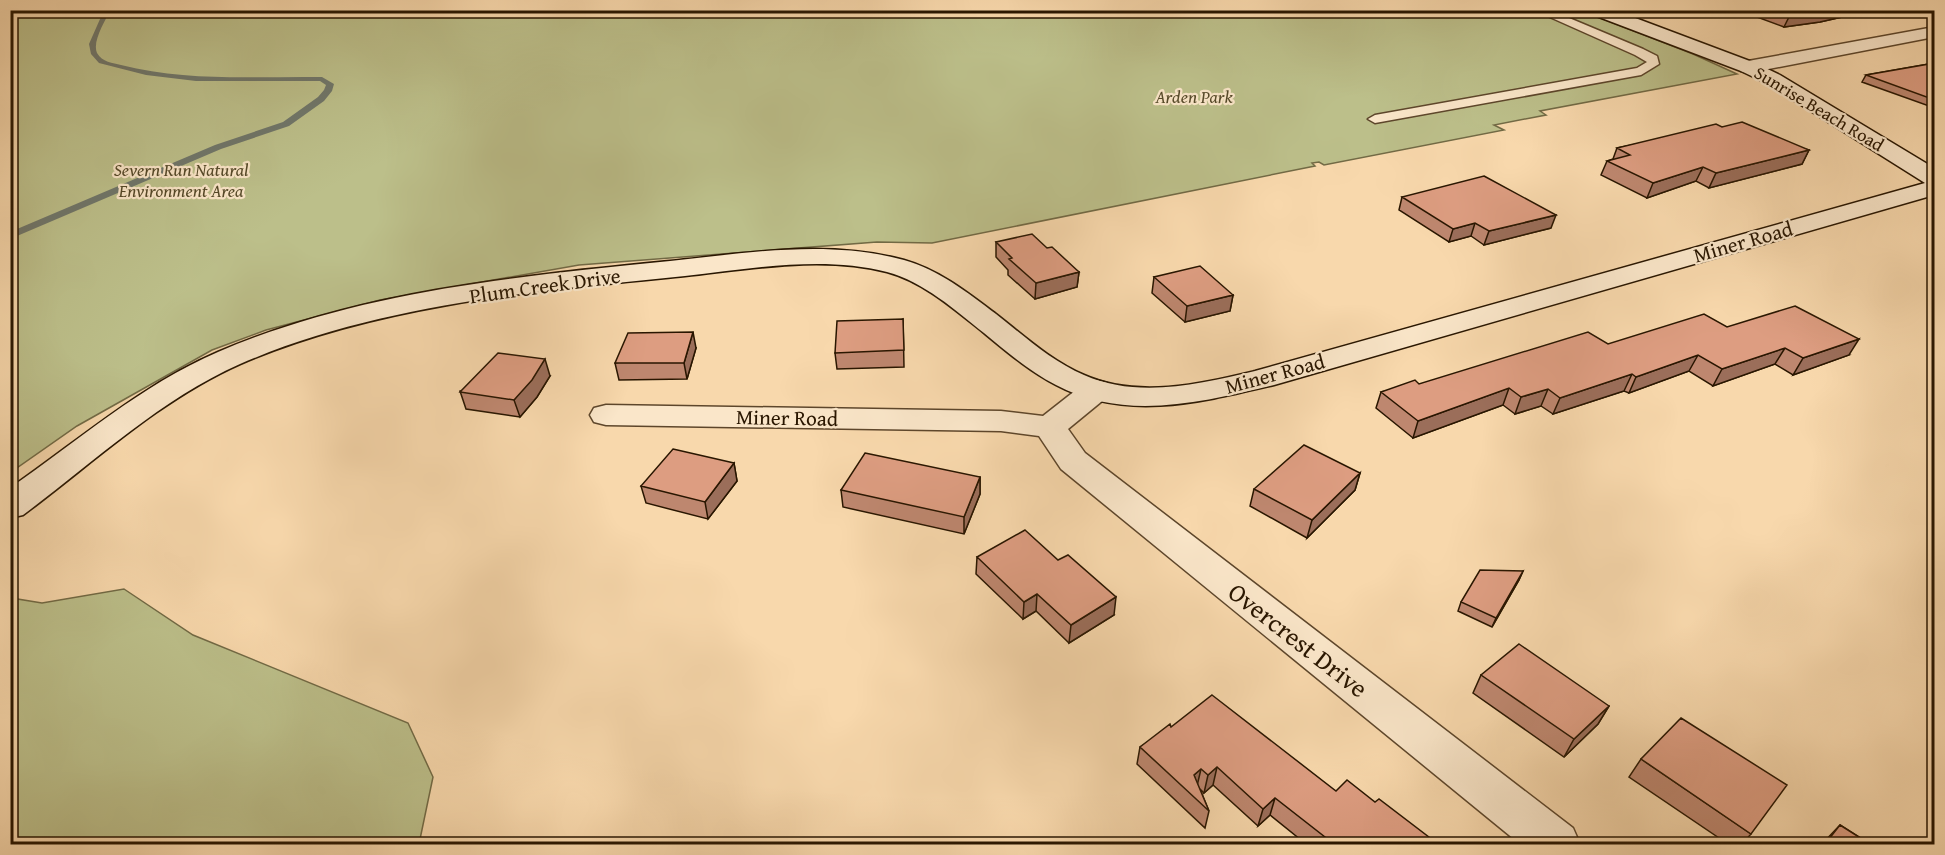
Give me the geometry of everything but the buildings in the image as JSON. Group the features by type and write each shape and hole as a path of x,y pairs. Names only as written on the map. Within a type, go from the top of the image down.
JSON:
{"street":[{"name":"Sunrise Beach Road","path":"1597,10 1748,67 1935,178"},
{"path":"1748,67 1935,32"},
{"name":"Miner Road","path":"1096,390 1159,398 1198,394 1275,375 1935,188"},
{"name":"Plum Creek Drive","path":"10,506 160,396 229,358 284,338 342,321 450,298 663,270 803,258 848,258 897,266 946,290 1038,360 1071,381 1096,390"},
{"path":"1050,427 1096,390"},
{"name":"Miner Road","path":"606,415 1001,421 1050,427"},
{"name":"Overcrest Drive","path":"1050,427 1072,461 1556,844"}],"lane":[{"path":"1543,12 1566,10"},
{"path":"1375,119 1641,71 1653,64 1653,59 1639,52 1543,12"}],"green space":[{"name":"Severn Run Natural Environment Area","path":"1580,10 1693,54 1737,74 1540,111 1546,115 1494,125 1504,130 1324,165 1319,162 1312,163 1315,166 932,243 877,242 579,265 380,300 266,330 212,350 77,426 11,472 11,11"},
{"path":"124,589 193,635 408,723 433,777 419,844 11,844 11,598 42,603"}],"waterway":[{"path":"10,236 218,147 286,124 321,99 328,91 330,84 322,79 196,79 146,73 104,63 96,57 92,44 107,10"}],"park label":[{"name":"Arden Park","path":"1194,97"}]}
